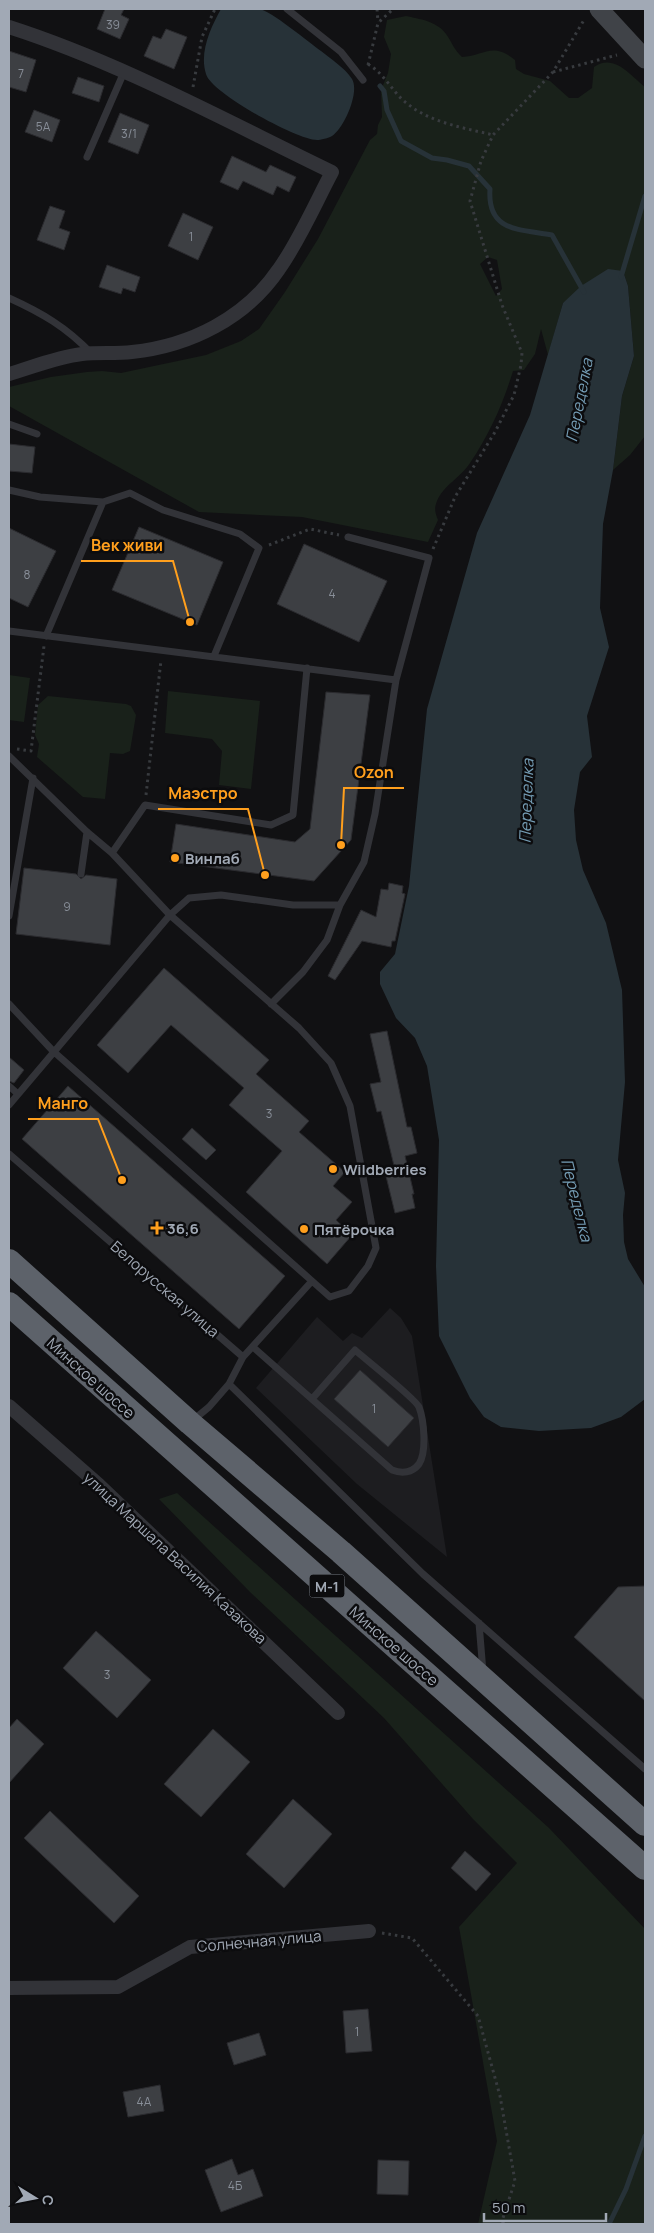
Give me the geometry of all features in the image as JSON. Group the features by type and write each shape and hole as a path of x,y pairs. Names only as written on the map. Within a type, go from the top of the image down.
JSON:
{"highway":[{"name":"М-1","path":"9,1261 190,1423 341,1552 645,1824"},
{"name":"Минское шоссе","path":"9,1304 645,1868"}],"street":[{"path":"592,14 645,59"},
{"path":"9,27 54,41 124,72 332,172 280,269 255,299 227,321 164,346 131,352 92,354 50,362 9,374"},
{"name":"улица Маршала Василия Казакова","path":"9,1406 99,1485 338,1713"},
{"name":"Солнечная улица","path":"9,1988 118,1987 190,1947 369,1931"}],"lane":[{"path":"287,9 341,52 363,80"},
{"path":"87,157 124,72"},
{"path":"9,298 45,315 74,335 92,354"},
{"path":"9,424 37,434"},
{"path":"9,490 40,497 103,502 130,493 163,510 240,534 259,548 214,656"},
{"path":"46,636 103,502"},
{"path":"271,1004 303,972 327,940 340,906 364,862 375,814 396,680 430,558 348,537"},
{"path":"9,631 396,680"},
{"path":"112,853 145,805 271,825 293,815 307,668"},
{"path":"9,756 87,832 112,853 170,915 299,1028 331,1063 350,1106 376,1248 368,1266 349,1292 330,1296 312,1282 53,1051 9,1004"},
{"path":"9,916 33,778"},
{"path":"81,874 87,832"},
{"path":"9,1105 170,915 189,898 221,895 293,905 340,906"},
{"path":"9,1086 18,1094"},
{"name":"Белорусская улица","path":"9,1154 243,1357"},
{"path":"190,1423 209,1407 229,1384 243,1357 312,1282"},
{"path":"253,1347 392,1470 404,1473 411,1471 421,1462 425,1445 419,1406 356,1350 312,1399"},
{"path":"229,1384 423,1574 645,1769"},
{"path":"478,1623 484,1680"}],"path":[{"path":"190,103 202,37 214,9"},
{"path":"363,80 378,23 376,9"},
{"path":"378,23 393,9"},
{"path":"437,541 455,496 495,432 514,395 521,365 522,353 502,305 470,201 480,161 493,135 553,72 592,14"},
{"path":"553,72 618,54"},
{"path":"368,64 388,80 408,105 428,116 493,135"},
{"path":"259,548 310,529 348,537"},
{"path":"9,748 31,751 46,636"},
{"path":"145,805 162,649"},
{"path":"369,1931 412,1938 478,2016 500,2096 515,2181 502,2221 504,2224"}],"shaded area":[{"path":"406,16 433,23 448,37 462,57 494,50 507,54 515,60 516,69 524,74 550,81 569,98 578,98 592,88 594,67 601,63 615,64 621,67 645,87 645,436 630,455 613,470 622,396 634,356 628,286 623,271 563,303 548,355 541,329 535,354 524,370 513,371 495,419 477,452 466,468 440,496 435,508 438,520 428,542 302,517 199,512 9,406 9,387 51,377 87,372 121,373 206,355 241,341 259,329 318,239 370,140 377,134 378,125 382,117 381,90 388,73 391,54 384,37 387,20","holes":["488,257 497,260 502,289 496,296 480,264"]},
{"path":"9,675 30,678 24,722 9,720"},
{"path":"168,691 260,701 251,789 219,785 222,751 212,739 165,733"},
{"path":"48,696 126,704 131,706 136,715 130,751 123,754 110,753 105,799 83,797 37,757 39,744 35,735 38,705"},
{"path":"390,1308 401,1318 412,1336 447,1557 357,1484 256,1388 317,1317 343,1341 352,1333 362,1338"},
{"path":"177,1493 549,1828 645,1929 645,2224 478,2224 497,2141 459,1927 517,1863 473,1819 384,1718 250,1592 159,1499"}],"water":[{"path":"250,8 264,11 299,34 338,64 349,75 354,85 354,92 346,118 337,132 324,139 307,138 256,114 211,82 204,66 205,49 213,24 221,9"},
{"path":"608,269 623,271 628,286 634,356 622,396 613,470 603,524 600,608 609,647 587,716 592,757 580,772 574,810 576,840 583,870 606,923 622,990 625,1082 618,1160 625,1193 623,1215 624,1242 628,1259 645,1287 645,1399 621,1417 591,1428 539,1431 501,1427 484,1417 470,1398 439,1336 436,1266 439,1140 427,1066 415,1038 396,1018 380,984 380,972 395,954 409,886 427,709 477,533 530,415 563,303 581,286"}],"building":[{"path":"105,9 124,9 121,15 129,19 120,39 97,29"},
{"path":"166,29 187,37 174,69 144,56 153,36 161,39"},
{"path":"9,51 36,60 26,92 9,87"},
{"path":"78,77 104,86 99,102 72,93"},
{"path":"34,110 60,120 52,142 25,132"},
{"path":"120,113 149,125 138,154 108,142"},
{"path":"232,156 266,172 270,165 296,177 289,192 277,186 273,195 243,181 238,190 220,182"},
{"path":"50,206 65,211 59,228 70,232 64,250 37,240"},
{"path":"183,213 213,227 198,260 168,246"},
{"path":"107,265 140,277 135,292 123,288 121,294 99,287"},
{"path":"9,444 35,447 32,473 9,471"},
{"path":"139,527 223,562 197,625 112,590"},
{"path":"9,528 56,551 28,607 9,598"},
{"path":"304,544 387,581 359,642 277,604"},
{"path":"326,692 370,695 351,840 314,881 170,862 176,824 295,842 310,829"},
{"path":"24,868 76,874 81,879 86,875 117,879 110,945 16,934"},
{"path":"389,883 403,886 402,893 405,894 395,941 392,941 391,947 362,941 335,980 328,976 361,910 376,917 381,889 388,890"},
{"path":"164,968 269,1060 256,1074 309,1121 299,1132 345,1172 333,1186 352,1202 336,1220 352,1235 327,1264 246,1192 282,1151 229,1105 244,1088 171,1025 128,1073 97,1045"},
{"path":"387,1031 407,1127 411,1127 417,1153 405,1156 414,1194 412,1194 415,1208 395,1213 385,1172 395,1170 381,1111 377,1112 370,1084 381,1082 370,1034"},
{"path":"9,1057 24,1070 14,1083 9,1081"},
{"path":"68,1086 285,1276 239,1329 22,1139"},
{"path":"192,1128 216,1150 206,1160 182,1139"},
{"path":"360,1370 414,1418 388,1447 334,1399"},
{"path":"645,1586 645,1701 574,1637 618,1587"},
{"path":"96,1631 151,1680 117,1718 63,1668"},
{"path":"17,1719 44,1744 9,1783 9,1728"},
{"path":"213,1729 250,1762 201,1817 164,1784"},
{"path":"293,1799 332,1834 284,1888 246,1854"},
{"path":"50,1811 139,1896 114,1923 24,1838"},
{"path":"465,1851 491,1874 476,1891 451,1868"},
{"path":"368,2009 372,2051 346,2053 343,2011"},
{"path":"259,2033 266,2055 234,2065 227,2043"},
{"path":"160,2085 164,2111 128,2117 123,2092"},
{"path":"232,2159 238,2175 253,2169 263,2196 221,2212 205,2170"},
{"path":"378,2160 409,2161 408,2195 377,2194"}],"waterway":[{"path":"380,86 384,91 387,110 401,141 432,158 469,166 490,189 490,203 500,221 517,229 552,235 584,292"},
{"name":"Переделка","path":"621,277 645,196"},
{"name":"Переделка","path":"609,2224 626,2189 645,2136"}],"place":[{"name":"Век живи","path":"190,622"},
{"name":"Ozon","path":"341,845"},
{"name":"Винлаб","path":"175,858"},
{"name":"Маэстро","path":"265,875"},
{"name":"Wildberries","path":"333,1169"},
{"name":"Манго","path":"122,1180"},
{"name":"36,6","path":"157,1228"},
{"name":"Пятёрочка","path":"304,1229"}]}
